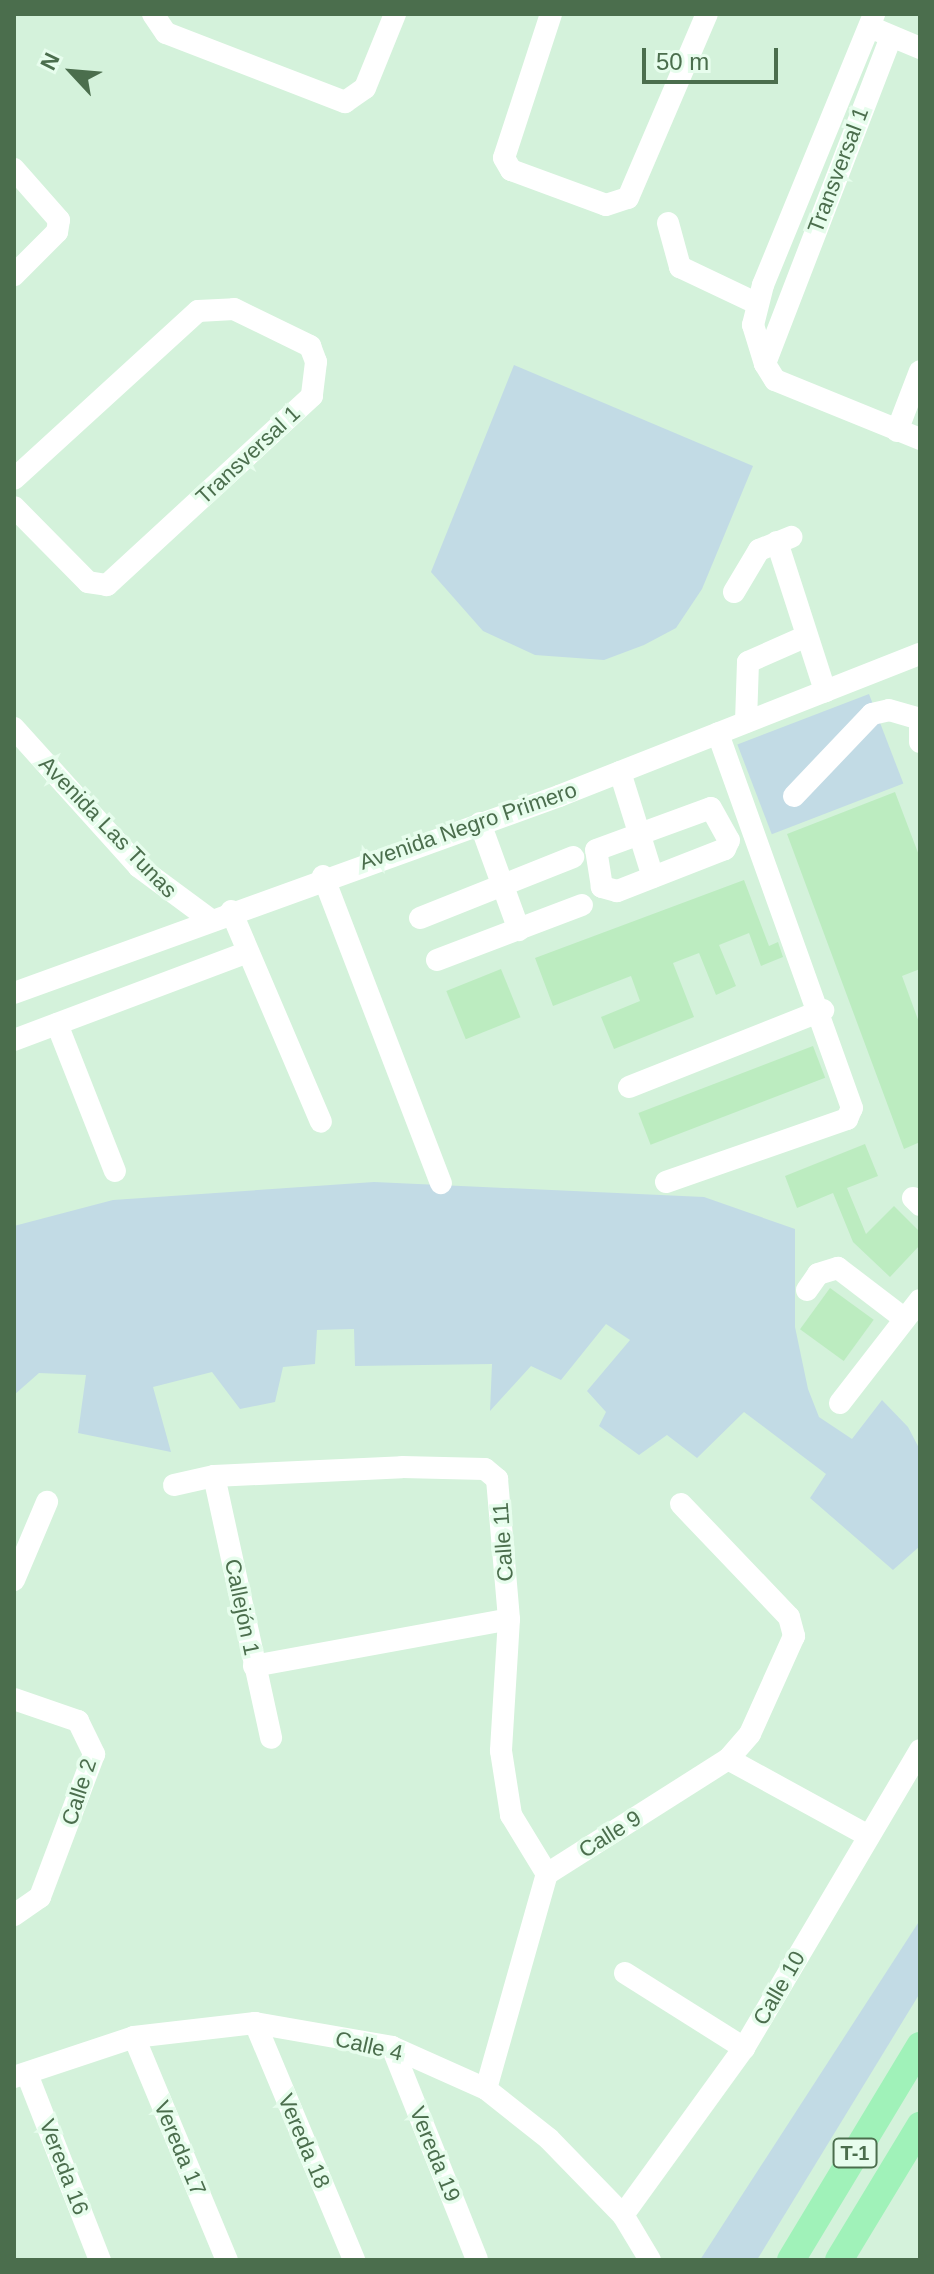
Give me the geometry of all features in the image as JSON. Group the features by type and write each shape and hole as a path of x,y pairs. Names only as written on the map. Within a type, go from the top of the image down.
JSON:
{"main road":[{"name":"T-1","path":"791,2260 920,2046"},
{"name":"T-1","path":"839,2260 920,2126"}],"street":[{"path":"153,14 166,33 345,102 365,88 395,14"},
{"path":"551,14 504,158 511,170 606,205 628,198 707,14"},
{"path":"920,48 891,37 871,20 758,304 753,325 765,364 775,380 920,439"},
{"name":"Transversal 1","path":"765,364 891,37"},
{"path":"14,169 59,220 57,232 14,275"},
{"path":"668,223 680,267 758,304"},
{"name":"Transversal 1","path":"14,479 198,311 234,309 310,346 317,380 312,396 107,585 88,582 14,507"},
{"path":"897,431 920,371"},
{"path":"734,592 759,550 784,540 807,636 825,691"},
{"path":"746,722 748,662 807,636"},
{"name":"Avenida Negro Primero","path":"14,993 323,876 620,772 920,654"},
{"path":"794,796 872,714 889,710 920,719"},
{"path":"920,727 920,742"},
{"name":"Avenida Las Tunas","path":"14,728 139,867 208,918"},
{"path":"666,1182 847,1119 852,1108 823,1010 718,733"},
{"path":"620,772 653,877"},
{"path":"711,808 729,840 725,849 610,891 593,862 596,850 640,835 711,808"},
{"path":"480,823 519,930"},
{"path":"420,918 573,857"},
{"path":"323,876 441,1183"},
{"path":"437,960 582,905"},
{"path":"231,911 321,1122"},
{"path":"14,1040 248,952"},
{"path":"629,1087 823,1010"},
{"path":"57,1024 115,1171"},
{"path":"807,1290 818,1274 838,1268 905,1319"},
{"path":"840,1403 920,1300"},
{"name":"Calle 11","path":"174,1485 214,1476 485,1469 500,1493 509,1619 505,1777 511,1815 547,1874"},
{"name":"Callejón 1","path":"214,1476 271,1738"},
{"path":"14,1580 47,1502"},
{"name":"Calle 9","path":"547,1874 728,1759 750,1734 794,1636 789,1617 681,1504"},
{"path":"254,1666 509,1619"},
{"name":"Calle 2","path":"14,1699 78,1721 94,1754 40,1897 14,1915"},
{"name":"Calle 10","path":"623,2215 744,2048 867,1835 920,1750"},
{"path":"728,1759 867,1835"},
{"path":"486,2089 547,1874"},
{"path":"625,1973 744,2048"},
{"name":"Calle 4","path":"21,2076 134,2037 255,2023 392,2047 486,2089 623,2215 650,2260"},
{"name":"Vereda 18","path":"255,2023 354,2260"},
{"name":"Vereda 17","path":"134,2037 227,2260"},
{"name":"Vereda 19","path":"392,2047 477,2260"},
{"name":"Vereda 16","path":"21,2076 100,2260"}],"shaded area":[{"path":"14,14 920,14 920,2260 14,2260"},
{"path":"514,365 753,466 702,589 676,628 644,645 604,660 535,655 483,631 431,572"},
{"path":"869,694 903,784 772,834 737,745"},
{"path":"374,1182 704,1197 795,1229 795,1327 808,1389 819,1417 852,1439 882,1400 908,1427 920,1450 920,1546 893,1570 810,1498 826,1474 744,1412 697,1458 667,1435 639,1455 599,1426 606,1412 587,1391 630,1340 606,1324 561,1380 531,1366 490,1411 492,1364 355,1366 354,1329 317,1330 315,1364 283,1367 275,1402 240,1409 212,1372 153,1387 171,1452 78,1433 86,1375 39,1373 14,1395 14,1226 113,1200"},
{"path":"920,1920 920,1993 757,2260 700,2260"}],"building":[{"path":"895,792 920,858 920,969 902,976 920,1025 920,1142 904,1149 787,834"},
{"path":"744,880 769,946 778,942 783,957 761,966 749,933 719,945 736,986 716,995 699,953 673,963 694,1017 614,1049 601,1017 640,1001 631,976 553,1006 535,958"},
{"path":"501,969 520,1017 466,1039 446,991"},
{"path":"813,1046 825,1078 651,1145 638,1113"},
{"path":"865,1144 878,1176 847,1188 866,1234 894,1206 920,1232 920,1245 890,1277 853,1242 833,1193 797,1208 785,1176"},
{"path":"830,1288 874,1320 844,1361 800,1329"}]}
